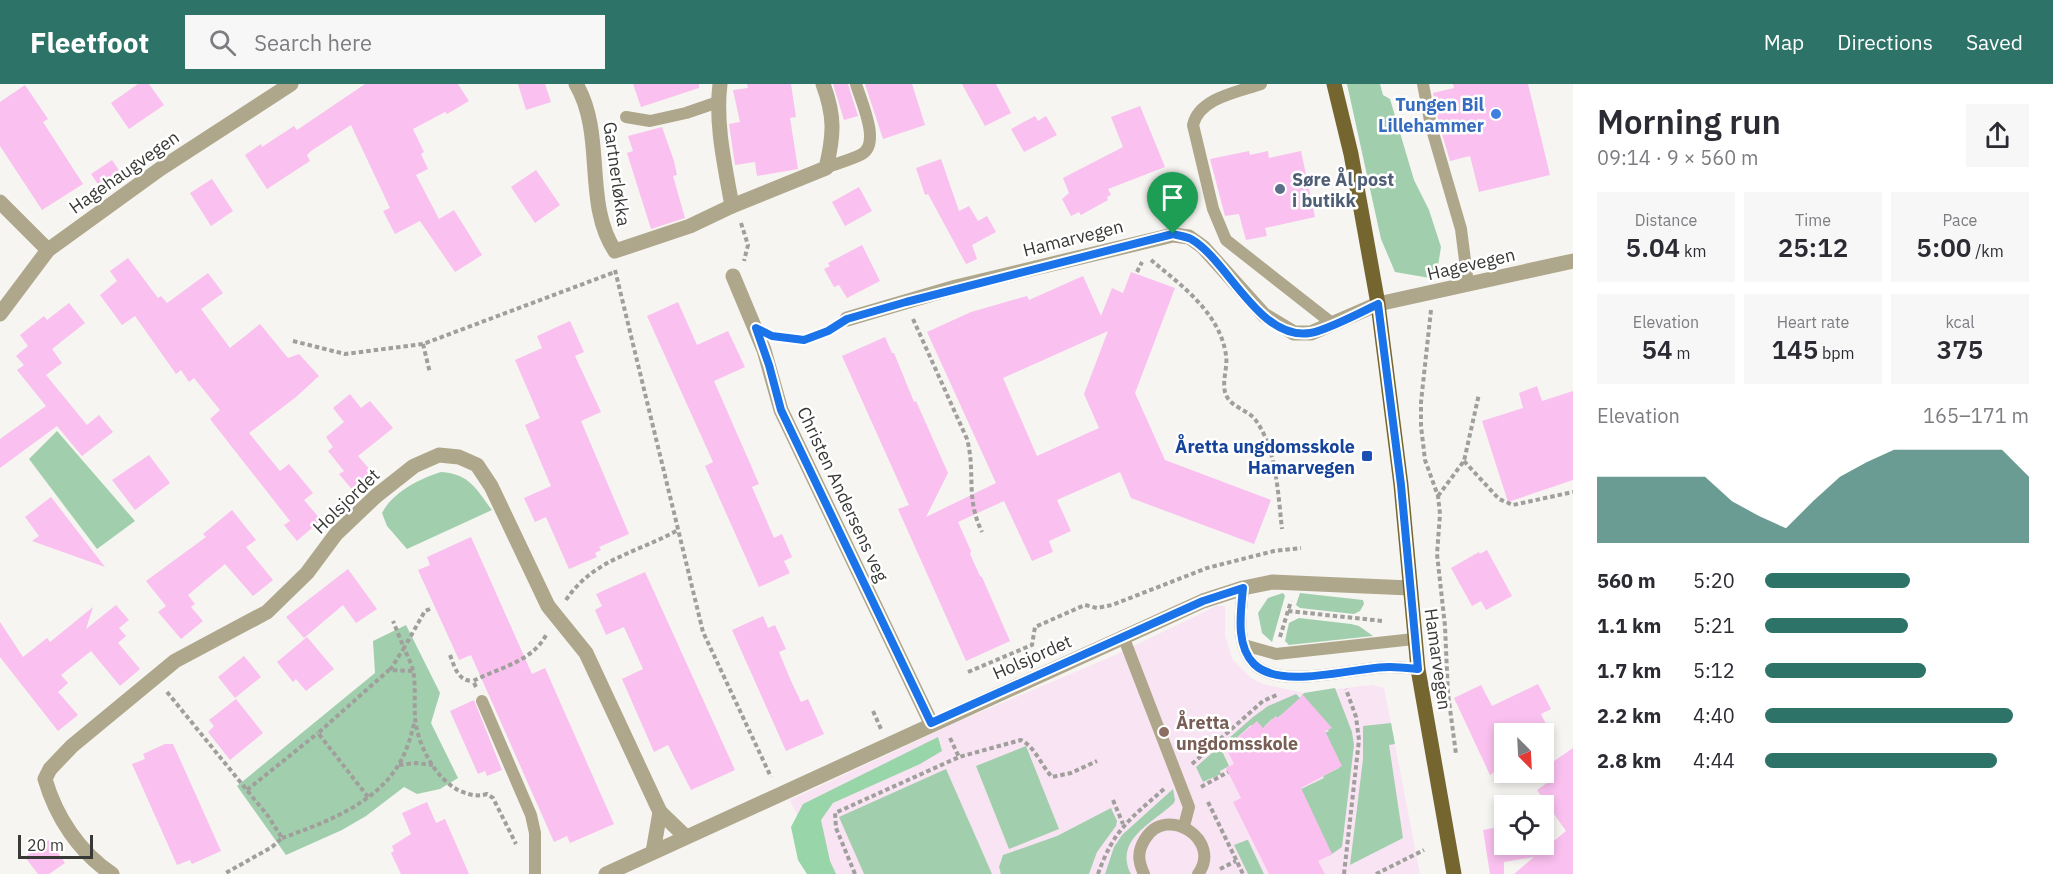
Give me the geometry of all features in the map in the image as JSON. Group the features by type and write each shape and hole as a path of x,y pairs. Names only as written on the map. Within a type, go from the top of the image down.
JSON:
{"main road":[{"name":"Hamarvegen","path":"1335,84 1351,154 1378,304 1400,478 1414,639 1454,874"}],"street":[{"name":"Hagehaugvegen","path":"0,314 48,250 160,169 291,84"},
{"name":"Gartnerløkka","path":"576,84 587,104 600,213 606,237 615,251 690,226 732,206 826,168"},
{"path":"720,84 718,102 723,157 732,206"},
{"path":"823,84 831,106 833,127 826,168"},
{"path":"0,202 48,250"},
{"name":"Hamarvegen","path":"847,319 1173,234 1189,237 1203,248 1243,295 1264,315 1294,333 1311,333 1378,304"},
{"name":"Hagevegen","path":"1378,304 1573,261"},
{"name":"Christen Andersens veg","path":"733,276 756,328 781,410 931,723"},
{"name":"Holsjordet","path":"112,874 77,844 50,795 45,779 50,769 72,746 175,661 267,612 307,573 336,534 376,496 414,466 439,455 459,457 477,465 548,606 586,653 660,812 686,837"},
{"name":"Holsjordet","path":"606,874 931,723 1203,601 1243,588 1272,582 1410,588"},
{"path":"653,852 660,812"}],"lane":[{"path":"826,168 863,153 871,145 871,135 856,84"},
{"path":"1261,84 1204,105 1196,114 1193,125 1213,209 1226,240 1333,324"},
{"path":"1423,84 1431,126 1461,229 1468,284"},
{"path":"626,117 650,121 686,113 718,102"},
{"path":"1243,588 1240,621 1244,645 1253,663 1272,675 1294,676 1389,667 1418,669"},
{"path":"1123,636 1190,807 1184,826"},
{"path":"1244,645 1276,654 1414,639"},
{"path":"482,701 531,815 536,833 535,874"},
{"path":"1144,874 1139,862 1139,848 1149,831 1169,823 1184,826 1197,836 1204,851 1202,869 1198,874"}],"path":[{"path":"732,206 744,229 748,245 744,261 733,276"},
{"path":"615,251 615,272 703,632 774,783"},
{"path":"1145,254 1199,303 1217,328 1226,353 1224,391 1236,406 1251,415 1263,434 1274,469 1282,529"},
{"path":"293,341 345,354 423,344 615,272"},
{"path":"1428,293 1432,315 1422,392 1421,426 1425,460 1438,496 1440,514 1437,554 1448,694 1457,762"},
{"path":"906,302 967,439 971,455 970,475 974,514 982,532"},
{"path":"756,328 772,336 804,340 828,331 847,319"},
{"path":"423,344 430,373"},
{"path":"1438,496 1464,461 1479,394"},
{"path":"1464,461 1499,499 1513,505 1573,492"},
{"path":"968,672 1032,645 1035,627 1085,605 1097,608 1112,605 1207,568 1274,551 1301,548"},
{"path":"247,790 318,733 389,670 425,610 430,609"},
{"path":"1288,611 1383,621"},
{"path":"393,621 413,671 415,720 421,742 433,765 444,781 451,786 468,794 480,796 487,794 493,798 517,847"},
{"path":"450,655 460,676 466,681 473,681"},
{"path":"389,670 413,671"},
{"path":"1340,672 1356,717 1359,740 1344,874"},
{"path":"155,677 268,816 282,838"},
{"path":"873,711 882,732"},
{"path":"224,874 272,847 282,838 332,818 368,797 386,782 398,766 415,720"},
{"path":"931,723 946,731 959,757"},
{"path":"318,733 368,797"},
{"path":"855,874 836,828 834,818 836,813 959,757 1021,740 1030,745 1042,767 1052,777 1071,773 1097,761"},
{"path":"398,766 416,763 433,765"},
{"path":"1190,765 1194,772"},
{"path":"1201,787 1228,772"},
{"path":"1197,780 1243,874"},
{"path":"1113,800 1124,824"},
{"path":"1376,874 1424,850"}],"shaded area":[{"name":"Åretta ungdomsskole","path":"1216,606 1225,606 1225,636 1233,660 1251,678 1263,684 1304,693 1372,685 1384,688 1420,874 825,874 790,800 957,722 1113,656"}],"green space":[{"path":"1347,84 1380,84 1383,95 1390,99 1414,180 1429,210 1441,247 1437,272 1430,278 1395,272 1381,239"},
{"path":"57,431 135,521 97,549 29,459"},
{"path":"441,472 466,479 492,510 407,549 387,526 382,513 387,505 407,487"},
{"path":"1283,593 1285,596 1272,642 1262,633 1258,613 1268,598"},
{"path":"1300,593 1363,600 1364,604 1360,611 1354,614 1300,608 1296,605"},
{"path":"1299,618 1351,624 1359,626 1373,636 1289,645 1285,641 1289,623"},
{"path":"406,625 440,693 431,723 458,778 440,789 417,794 404,787 366,816 342,830 286,855 237,786 375,673 373,641"},
{"path":"1335,688 1352,732 1354,745 1342,847 1329,856 1297,791 1339,768 1322,734 1329,731 1300,699 1264,727 1263,737 1251,725 1222,751 1229,766 1220,771 1221,774 1203,782 1196,767 1268,706 1296,694 1300,698 1304,693"},
{"path":"1391,723 1395,744 1389,745 1403,838 1350,865 1363,759 1363,726"},
{"path":"938,737 942,751 920,764 833,803 821,820 830,861 836,874 807,874 798,860 791,827 803,804"},
{"path":"1026,746 1059,829 1009,849 976,766"},
{"path":"946,769 992,874 864,874 839,817"},
{"path":"1173,789 1174,803 1138,833 1132,841 1127,862 1131,874 1105,874 1114,847 1122,835"},
{"path":"1111,808 1117,821 1116,826 1097,852 1089,874 1001,874 999,867 1003,855 1057,836"},
{"path":"1248,840 1264,874 1248,874 1234,845"}],"building":[{"path":"138,84 149,84 164,105 129,129 111,103"},
{"path":"365,84 458,84 469,101 413,129 424,152 421,154 428,169 416,175 439,219 454,210 482,255 455,272 420,221 395,234 383,211 390,208 351,125 311,151 307,155 310,161 267,189 245,155 294,126 297,130"},
{"path":"518,84 545,84 551,102 526,110"},
{"path":"633,84 699,84 699,88 641,107"},
{"path":"747,84 791,84 796,117 790,118 798,169 757,176 755,162 735,165 729,124 740,122 733,90 748,88"},
{"path":"833,84 848,84 858,116 844,120"},
{"path":"865,84 912,84 925,125 883,139"},
{"path":"962,84 996,84 1011,113 985,126"},
{"path":"1453,84 1528,84 1550,175 1479,192 1470,156 1450,161 1439,124 1433,93 1454,88"},
{"path":"25,85 48,119 43,122 83,184 42,210 0,146 0,102"},
{"path":"1140,106 1165,167 1108,189 1111,195 1107,197 1108,200 1081,215 1079,212 1071,216 1062,199 1069,193 1063,178 1123,147 1111,117"},
{"path":"1035,116 1038,121 1046,116 1057,135 1024,152 1011,129"},
{"path":"662,127 674,161 677,175 673,176 685,218 651,229 627,153 633,151 628,136"},
{"path":"1249,151 1250,155 1268,151 1269,158 1301,151 1315,217 1265,228 1267,236 1246,240 1239,214 1225,216 1210,159"},
{"path":"941,159 959,211 969,206 978,221 987,216 996,232 972,245 977,259 966,264 928,194 925,195 916,168"},
{"path":"112,160 123,176 102,190 91,174"},
{"path":"536,170 560,205 535,223 511,187"},
{"path":"212,179 233,211 211,226 190,193"},
{"path":"859,187 872,211 845,226 832,202"},
{"path":"862,245 880,281 847,298 839,285 834,287 824,269 830,266 828,263"},
{"path":"128,258 158,298 161,296 167,303 208,273 223,293 201,309 230,348 260,324 288,358 299,354 319,376 249,433 280,471 289,464 313,493 304,500 321,520 297,541 284,525 290,521 210,419 220,410 194,378 189,382 181,370 176,374 135,316 122,325 100,295 117,281 110,271"},
{"path":"1131,272 1175,288 1135,393 1165,460 1271,500 1254,544 1131,498 1120,472 1057,500 1071,531 1049,541 1053,552 1032,561 1004,501 958,522 971,551 970,554 1010,641 966,661 898,509 909,505 842,356 885,337 894,353 914,402 916,401 948,473 926,517 996,483 927,332 971,312 1027,296 1029,300 1083,276 1101,316 1112,288 1123,293","holes":["1108,331 1084,394 1099,428 1037,456 1003,378"]},
{"path":"678,302 697,345 728,331 745,367 714,381 759,484 752,487 774,538 782,534 792,557 784,561 790,573 759,587 705,466 713,462 647,316"},
{"path":"69,303 85,323 52,349 62,363 46,375 87,425 99,415 113,432 82,456 57,426 0,468 0,439 46,406 17,370 24,365 16,356 28,346 20,335 44,316 47,320"},
{"path":"570,321 584,352 575,356 601,412 581,421 629,534 599,547 601,550 595,553 597,557 569,569 546,517 535,522 524,498 551,486 525,425 540,418 515,360 542,348 537,336"},
{"path":"1537,386 1542,401 1573,391 1573,480 1508,502 1482,421 1523,408 1519,393"},
{"path":"350,394 361,408 370,401 393,428 358,456 371,471 371,479 355,493 339,474 344,471 328,451 333,447 326,437 344,422 333,408"},
{"path":"149,455 170,483 135,510 112,480"},
{"path":"51,497 105,567 32,541 39,536 25,517"},
{"path":"232,510 256,540 246,547 273,580 253,596 225,564 188,595 195,604 191,607 203,621 181,639 158,612 166,606 146,581 206,537 203,534"},
{"path":"471,537 532,674 545,668 614,824 570,843 567,836 554,842 471,655 459,660 418,570 430,565 427,557"},
{"path":"1487,550 1512,596 1486,610 1481,601 1472,606 1451,568"},
{"path":"348,569 377,609 356,623 343,605 304,638 286,617"},
{"path":"645,572 735,770 691,790 668,745 654,752 622,679 643,669 624,627 606,635 595,610 602,606 596,594"},
{"path":"116,605 129,620 119,628 126,636 118,643 140,669 120,686 91,651 61,675 68,683 58,692 78,715 58,731 0,657 0,622 23,657 47,638 50,642 93,607 86,629"},
{"path":"763,616 768,628 775,625 786,649 779,652 791,681 801,702 808,699 824,734 786,751 732,630"},
{"path":"307,637 334,669 306,691 296,679 293,682 277,662"},
{"path":"244,656 261,677 235,698 218,677"},
{"path":"1538,684 1551,709 1541,714 1546,723 1494,723 1494,772 1490,775 1454,698 1481,685 1492,706"},
{"path":"1303,695 1332,728 1325,731 1342,766 1301,788 1332,854 1318,861 1325,874 1269,874 1233,802 1241,798 1226,768 1234,764 1226,748 1257,721 1263,728 1276,716 1278,718"},
{"path":"236,699 263,733 230,760 208,732 214,726 209,720"},
{"path":"474,700 502,770 487,776 485,771 478,774 450,711"},
{"path":"165,744 173,744 221,851 192,864 190,860 177,865 132,764 145,759 143,754"},
{"path":"1573,748 1573,874 1514,874 1534,857 1504,862 1504,874 1490,874 1483,830 1494,828 1494,855 1554,855 1554,841 1566,831 1554,814 1554,795 1541,795 1537,790 1547,783 1554,783 1554,761"},
{"path":"427,802 436,823 445,819 469,874 401,874 391,853 394,851 392,846 411,834 402,813"},
{"path":"49,840 65,863 49,874 38,874 25,857"}],"place":[{"name":"Tungen Bil Lillehammer","path":"1496,114"},
{"name":"Søre Ål post i butikk","path":"1280,189"},
{"name":"Åretta ungdomsskole Hamarvegen","path":"1367,456"},
{"name":"Åretta ungdomsskole","path":"1164,732"}],"route":[{"path":"1173,234 1189,237 1203,248 1243,295 1264,315 1294,333 1311,333 1378,304 1401,485 1418,669 1389,667 1294,676 1272,675 1253,663 1244,645 1240,621 1243,588 1203,601 931,723 781,410 756,328 772,336 804,340 813,338 847,319 956,287 1173,234"}]}
